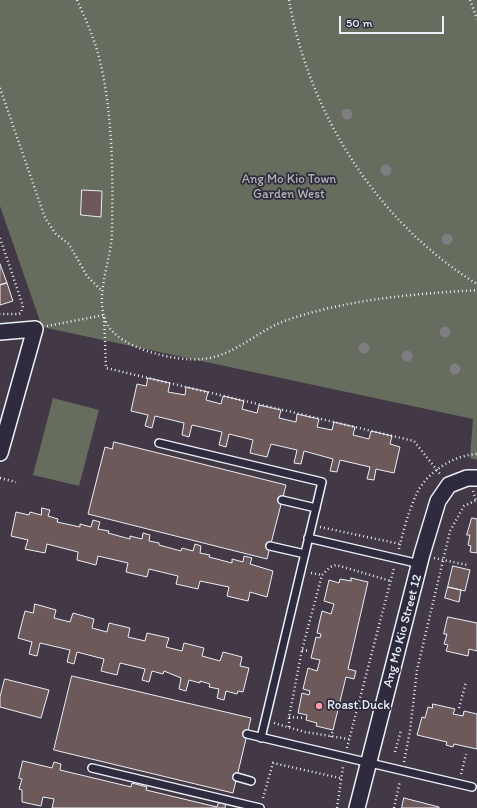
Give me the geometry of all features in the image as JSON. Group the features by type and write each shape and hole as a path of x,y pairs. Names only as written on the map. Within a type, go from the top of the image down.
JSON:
{"street":[{"path":"0,332 35,329 0,453"},
{"path":"449,485 467,478 477,478"},
{"name":"Ang Mo Kio Street 12","path":"357,808 420,564 438,501 449,485"}],"lane":[{"path":"159,443 322,482 261,738"},
{"path":"282,500 316,508"},
{"path":"308,538 420,564"},
{"path":"270,546 304,554"},
{"path":"247,734 472,787"},
{"path":"92,768 260,808"},
{"path":"237,777 251,781"}],"path":[{"path":"77,0 99,60 111,129 112,234 103,291 106,368 414,441 449,485"},
{"path":"289,0 306,64 339,140 359,171 388,207 421,241 477,284"},
{"path":"470,0 477,19"},
{"path":"0,88 45,218 56,234 69,244 87,276 103,291"},
{"path":"0,238 23,306 23,310 19,314 0,314"},
{"path":"104,316 108,326 124,340 136,346 168,356 188,360 226,354 262,331 287,320 330,308 406,294 477,290"},
{"path":"35,329 104,316"},
{"path":"337,808 340,778 349,739 400,544 417,492 431,475 450,461 477,454"},
{"path":"0,478 16,482"},
{"path":"394,808 410,731 417,670 450,532 464,506 477,500"},
{"path":"312,525 400,544"},
{"path":"444,561 467,565"},
{"path":"349,739 331,737 289,727 289,717 302,650 322,575 330,566 336,565 391,581"},
{"path":"302,650 309,651"},
{"path":"459,708 466,682"},
{"path":"289,717 306,718"},
{"path":"331,737 333,730"},
{"path":"395,752 401,730"},
{"path":"460,778 466,754"},
{"path":"246,804 264,798 273,763 340,778"}],"green space":[{"name":"Ang Mo Kio Town Garden West","path":"0,0 477,0 477,460 470,458 473,419 42,327 0,206"},
{"path":"53,398 99,410 79,486 33,475"}],"building":[{"path":"82,190 102,191 101,217 81,215"},
{"path":"0,264 7,283 0,285"},
{"path":"7,283 13,301 0,305 0,285"},
{"path":"148,378 170,383 168,392 185,395 186,387 208,392 206,400 221,404 223,396 244,401 242,409 257,413 259,405 281,410 279,418 296,422 297,414 319,419 317,427 332,430 334,422 355,427 353,435 369,439 371,431 392,436 390,444 400,447 394,473 376,469 374,480 367,479 370,467 340,460 337,472 330,471 333,459 304,451 301,464 294,463 297,450 271,444 267,457 250,453 253,440 229,434 226,447 219,445 222,432 192,425 189,437 182,435 184,423 155,416 152,428 145,426 148,415 131,411 137,384 146,386"},
{"path":"114,442 286,485 267,559 88,514 105,447 112,449"},
{"path":"42,508 50,510 48,516 58,519 57,522 80,527 80,524 91,527 93,520 100,522 98,529 109,531 108,533 130,539 130,536 142,539 143,533 150,535 149,541 181,551 182,548 193,551 195,544 201,546 200,553 232,563 232,559 243,562 244,556 252,558 250,564 273,571 267,597 250,592 248,601 227,596 229,587 200,581 198,589 176,584 178,576 149,569 147,577 126,572 128,563 98,556 96,565 77,560 78,552 47,544 45,553 25,549 28,540 11,536 16,512 29,515 30,512 41,515"},
{"path":"472,518 477,519 477,553 470,552 471,546 468,545 470,535 467,535"},
{"path":"453,566 470,570 465,591 448,587"},
{"path":"351,578 368,582 348,669 356,671 354,679 346,677 333,730 316,726 317,723 306,720 307,715 298,713 302,693 309,695 310,691 303,689 308,668 317,671 320,660 311,658 316,637 320,638 321,634 317,633 322,611 331,614 334,604 324,601 329,580 339,583 340,579 351,581"},
{"path":"448,587 461,590 459,602 445,598"},
{"path":"35,604 56,610 54,618 70,622 73,613 94,619 92,628 107,632 109,623 130,628 128,637 145,641 147,633 169,638 166,647 182,651 184,643 204,648 202,656 220,661 223,652 242,657 240,666 249,668 243,692 238,691 237,694 226,691 224,700 217,698 219,689 209,687 210,684 189,680 186,691 179,689 181,678 164,671 163,674 152,671 149,682 142,680 145,669 120,663 117,675 101,671 104,659 77,652 74,664 67,662 70,650 40,643 37,656 29,654 32,642 18,638 25,611 33,613"},
{"path":"448,617 477,623 477,651 469,649 468,656 446,651 448,645 444,644 447,634 444,634"},
{"path":"72,676 251,718 233,793 54,750"},
{"path":"5,679 49,690 41,718 0,707 0,697"},
{"path":"433,704 455,709 453,714 463,716 464,711 477,714 477,749 454,744 453,747 446,745 447,742 417,735 422,717 425,718 428,707 432,708"},
{"path":"23,761 52,768 54,762 61,764 60,770 131,787 132,783 147,787 146,790 217,807 219,801 226,802 225,808 52,808 54,799 43,797 41,806 22,802 22,790 19,789 22,779 19,778"},
{"path":"404,798 439,807 439,808 402,808"}],"place":[{"name":"Roast.Duck","path":"319,706"}]}
